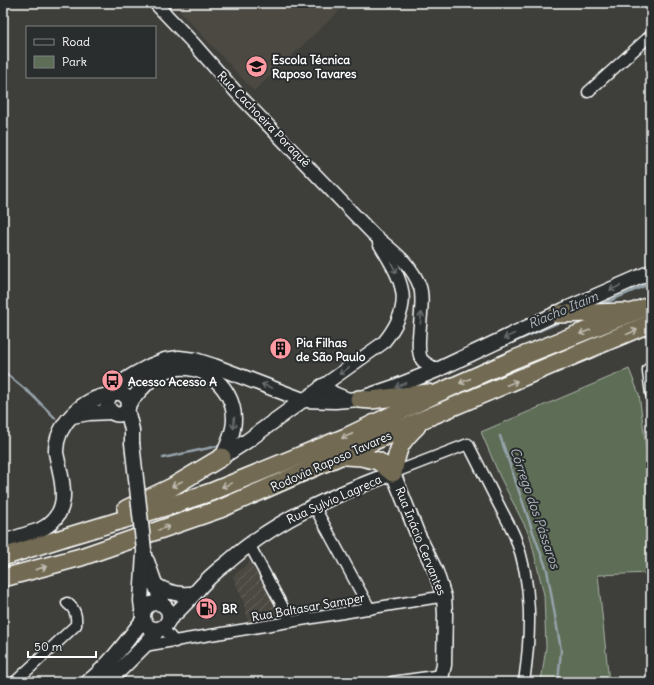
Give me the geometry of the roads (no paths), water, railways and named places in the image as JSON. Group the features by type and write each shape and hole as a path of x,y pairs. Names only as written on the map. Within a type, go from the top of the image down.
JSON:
{"highway":[{"name":"Rodovia Raposo Tavares","path":"3,557 178,504 211,492 348,436 436,394 515,359 651,305"},
{"path":"565,313 635,312"},
{"name":"Rodovia Raposo Tavares","path":"3,578 81,557 220,509 424,419 651,323"},
{"path":"355,400 372,400 419,394 436,394"},
{"path":"339,456 370,458 378,461 393,473 401,444 424,419"},
{"path":"69,536 154,497 222,457"}],"main road":[{"path":"121,410 109,410 107,402 112,394 127,379 140,371 165,360 179,358 195,360 214,366 303,400 355,400 391,389 437,370 565,313 651,272"},
{"path":"72,416 121,410 155,377 171,369 178,368 196,370 212,376 229,394 234,412 234,428 222,457"},
{"path":"322,386 334,394 355,400"},
{"path":"3,542 46,527 55,519 59,513 64,488 56,447 59,435 72,416 89,402 118,392 126,395 121,410 132,430 144,551 141,601 143,618 149,628 163,625 169,612 163,605 154,584 144,551"},
{"path":"222,457 247,441 303,400"},
{"name":"Rua Sylvio Lagreca","path":"108,682 163,625 181,609 192,593 249,544 281,523 314,506 393,473"},
{"name":"Rua Inácio Cervantes","path":"393,473 417,533 436,572 444,597 445,614 443,680"},
{"path":"154,584 167,591 183,595 192,593"},
{"name":"Rua Sylvio Lagreca","path":"163,605 172,599 192,593"},
{"path":"127,641 141,601"},
{"path":"88,682 102,671 127,641 143,618 145,609 151,604 158,603 163,605"}],"street":[{"name":"Rua Cachoeira Poraquê","path":"154,3 194,44 237,93 374,235 395,252 415,275 423,303 418,349 420,356 425,363 437,370"},
{"path":"588,92 651,35"},
{"name":"Rua Cachoeira Poraquê","path":"303,400 383,343 393,331 399,319 402,305 402,287 396,272 374,235"},
{"path":"649,369 651,394"},
{"name":"Rua Sylvio Lagreca","path":"393,473 468,444 515,537 524,569 528,588 529,621 524,682"},
{"path":"314,506 370,609"},
{"path":"249,544 291,622"},
{"name":"Rua Baltasar Samper","path":"144,646 444,597"},
{"path":"15,682 76,625 75,612 67,603"},
{"path":"163,625 175,642"},
{"path":"392,682 443,680"}],"waterway":[{"name":"Riacho Itaim","path":"600,305 651,283"},
{"name":"Riacho Itaim","path":"486,354 562,321"},
{"path":"3,371 32,395 55,418"},
{"name":"Córrego dos Pássaros","path":"500,436 547,570 561,650 558,682"},
{"path":"163,458 218,446"}],"place":[{"name":"Escola Técnica Raposo Tavares","path":"256,66"},
{"name":"Pia Filhas de São Paulo","path":"281,349"},
{"name":"Acesso Acesso A","path":"113,381"},
{"name":"BR","path":"206,608"}]}
